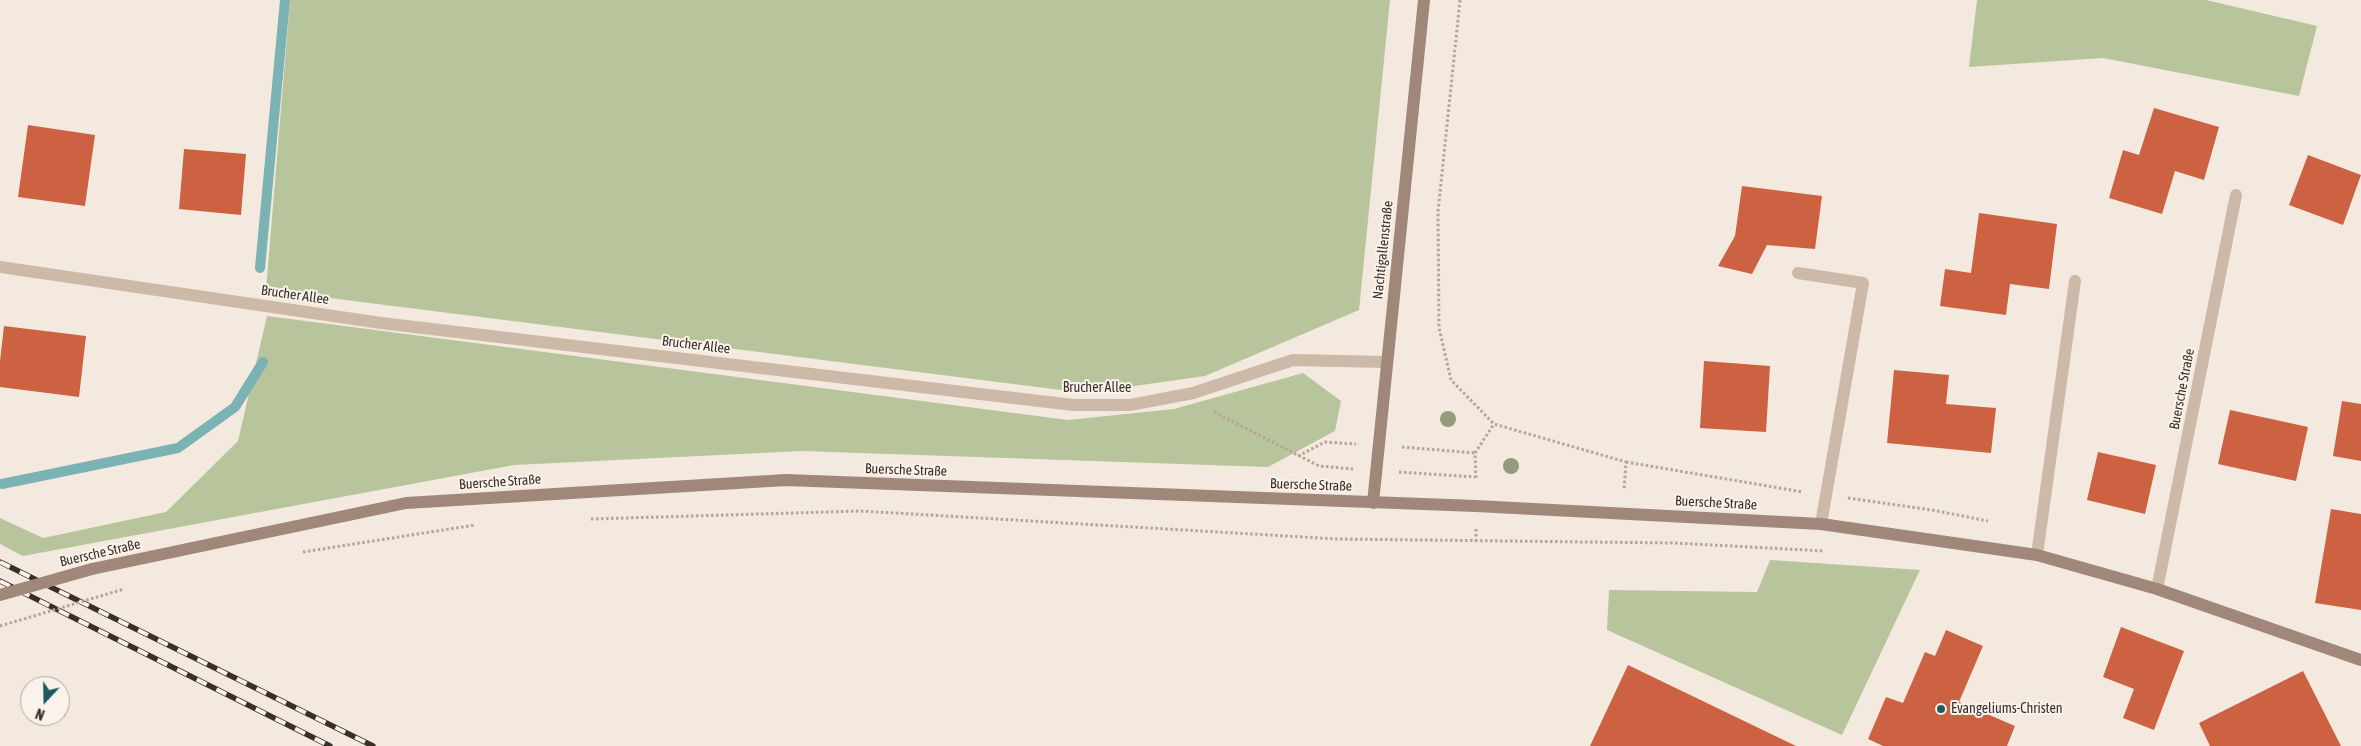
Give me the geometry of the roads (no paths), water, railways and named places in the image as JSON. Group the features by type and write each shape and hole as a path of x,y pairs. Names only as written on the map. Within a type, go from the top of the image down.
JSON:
{"main road":[{"name":"Nachtigallenstraße","path":"1373,503 1424,0"},
{"name":"Buersche Straße","path":"0,595 92,569 406,503 786,480 1623,513 1822,524 2037,555 2156,589 2361,660"}],"street":[{"name":"Buersche Straße","path":"2156,589 2236,195"},
{"name":"Brucher Allee","path":"0,267 381,323 1073,406 1130,405 1192,393 1293,360 1386,362"},
{"path":"1798,273 1863,283 1822,524"},
{"path":"2037,555 2075,282"}],"waterway":[{"path":"260,268 285,0"},
{"path":"2,484 178,448 235,407 263,362"}],"railway":[{"path":"0,562 373,746"},
{"path":"0,581 330,746"}],"place":[{"name":"Evangeliums-Christen","path":"1941,709"}]}
